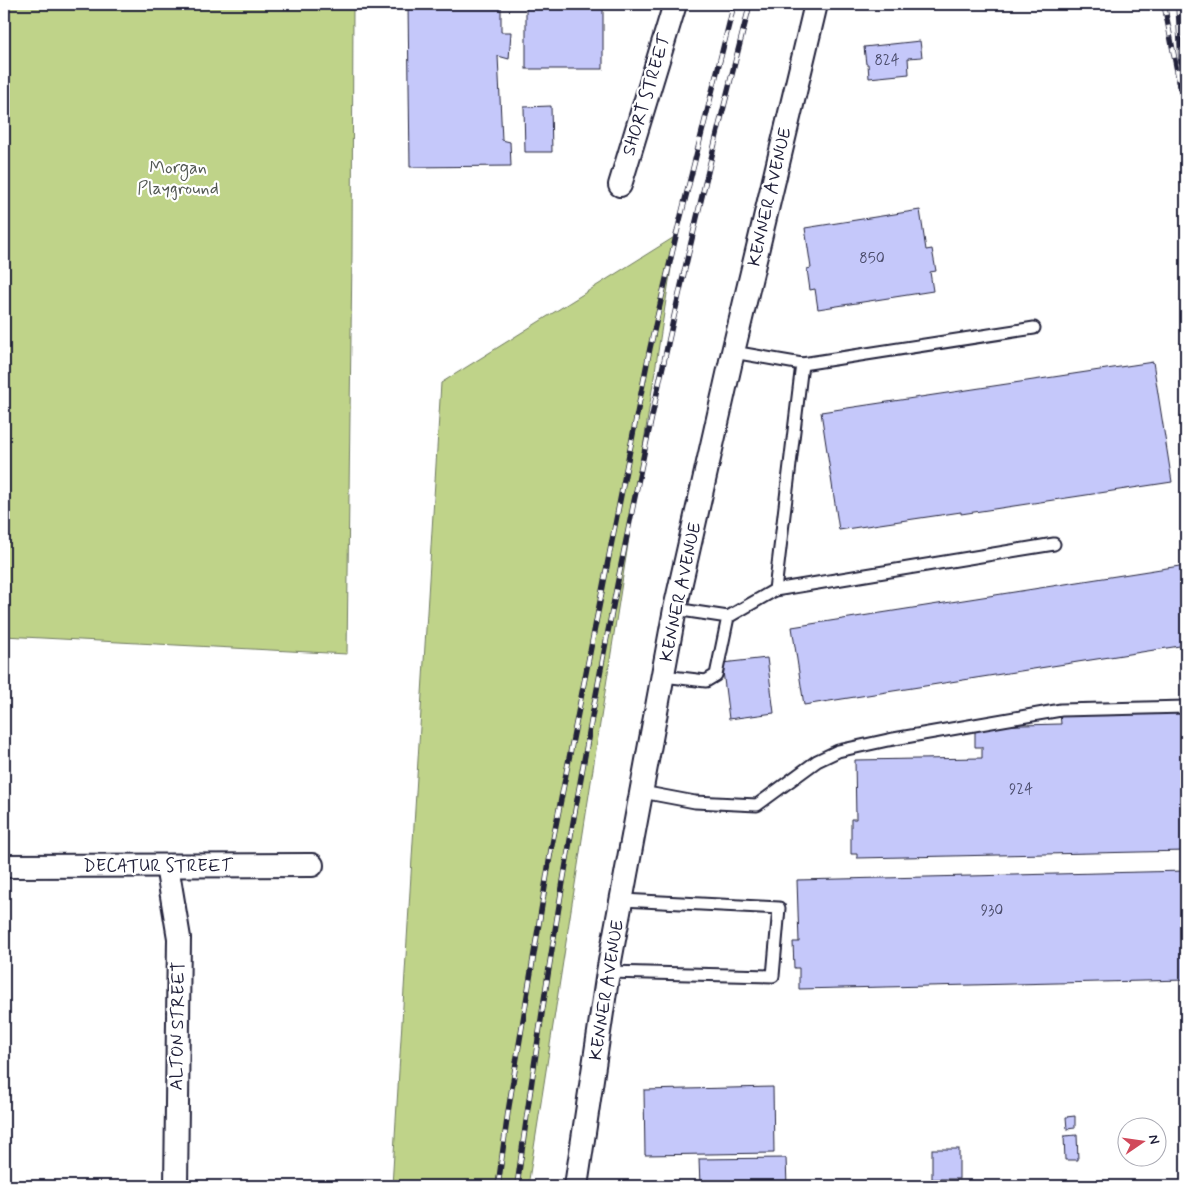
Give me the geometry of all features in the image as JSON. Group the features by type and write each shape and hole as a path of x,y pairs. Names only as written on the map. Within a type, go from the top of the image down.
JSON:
{"street":[{"name":"SHORT STREET","path":"620,185 675,4"},
{"name":"KENNER AVENUE","path":"576,1186 608,972 676,610 733,352 816,4"},
{"name":"DECATUR STREET","path":"4,866 312,865"},
{"name":"ALTON STREET","path":"168,866 179,938 176,1186"}],"lane":[{"path":"733,352 802,364 1034,328"},
{"path":"775,590 802,364"},
{"path":"676,610 728,617 775,590 1054,544"},
{"path":"663,676 706,681 716,675 728,617"},
{"path":"642,792 695,802 757,805 817,761 838,751 888,740 1061,710 1186,707"},
{"path":"608,972 773,976 779,908 622,900"}],"green space":[{"name":"Morgan Playground","path":"4,4 353,4 347,654 4,636"},
{"path":"676,236 528,1186 392,1186 441,383"}],"building":[{"path":"408,4 501,4 501,32 511,32 509,59 498,56 502,140 510,142 511,166 410,167"},
{"path":"526,4 603,4 603,69 526,69"},
{"path":"920,41 922,57 908,58 909,74 869,78 864,47"},
{"path":"551,106 552,152 525,152 524,107"},
{"path":"920,210 926,250 932,249 936,271 930,272 933,291 818,309 815,289 810,290 807,269 811,268 805,228"},
{"path":"1153,362 1172,482 961,514 961,512 839,530 821,412"},
{"path":"1186,565 1186,645 804,705 792,627"},
{"path":"767,658 774,713 729,719 722,663"},
{"path":"1186,710 1186,851 857,858 857,854 851,854 851,819 856,819 855,760 982,758 982,747 975,747 975,728 982,726 1061,724 1060,713"},
{"path":"1186,871 1186,980 799,989 799,968 794,968 793,942 799,942 797,880"},
{"path":"773,1087 774,1153 645,1155 644,1090"},
{"path":"1075,1116 1075,1128 1067,1129 1066,1117"},
{"path":"1077,1135 1078,1160 1065,1160 1064,1136"},
{"path":"932,1149 959,1149 959,1179 932,1179"},
{"path":"786,1158 787,1186 700,1186 699,1159"},
{"path":"973,1183 992,1183 992,1186 973,1186"}],"railway":[{"path":"498,1186 508,1112 551,850 650,348 734,4"},
{"path":"517,1186 562,888 616,591 679,296 750,4"},
{"path":"1164,4 1186,117"},
{"path":"1178,4 1181,61"}]}
